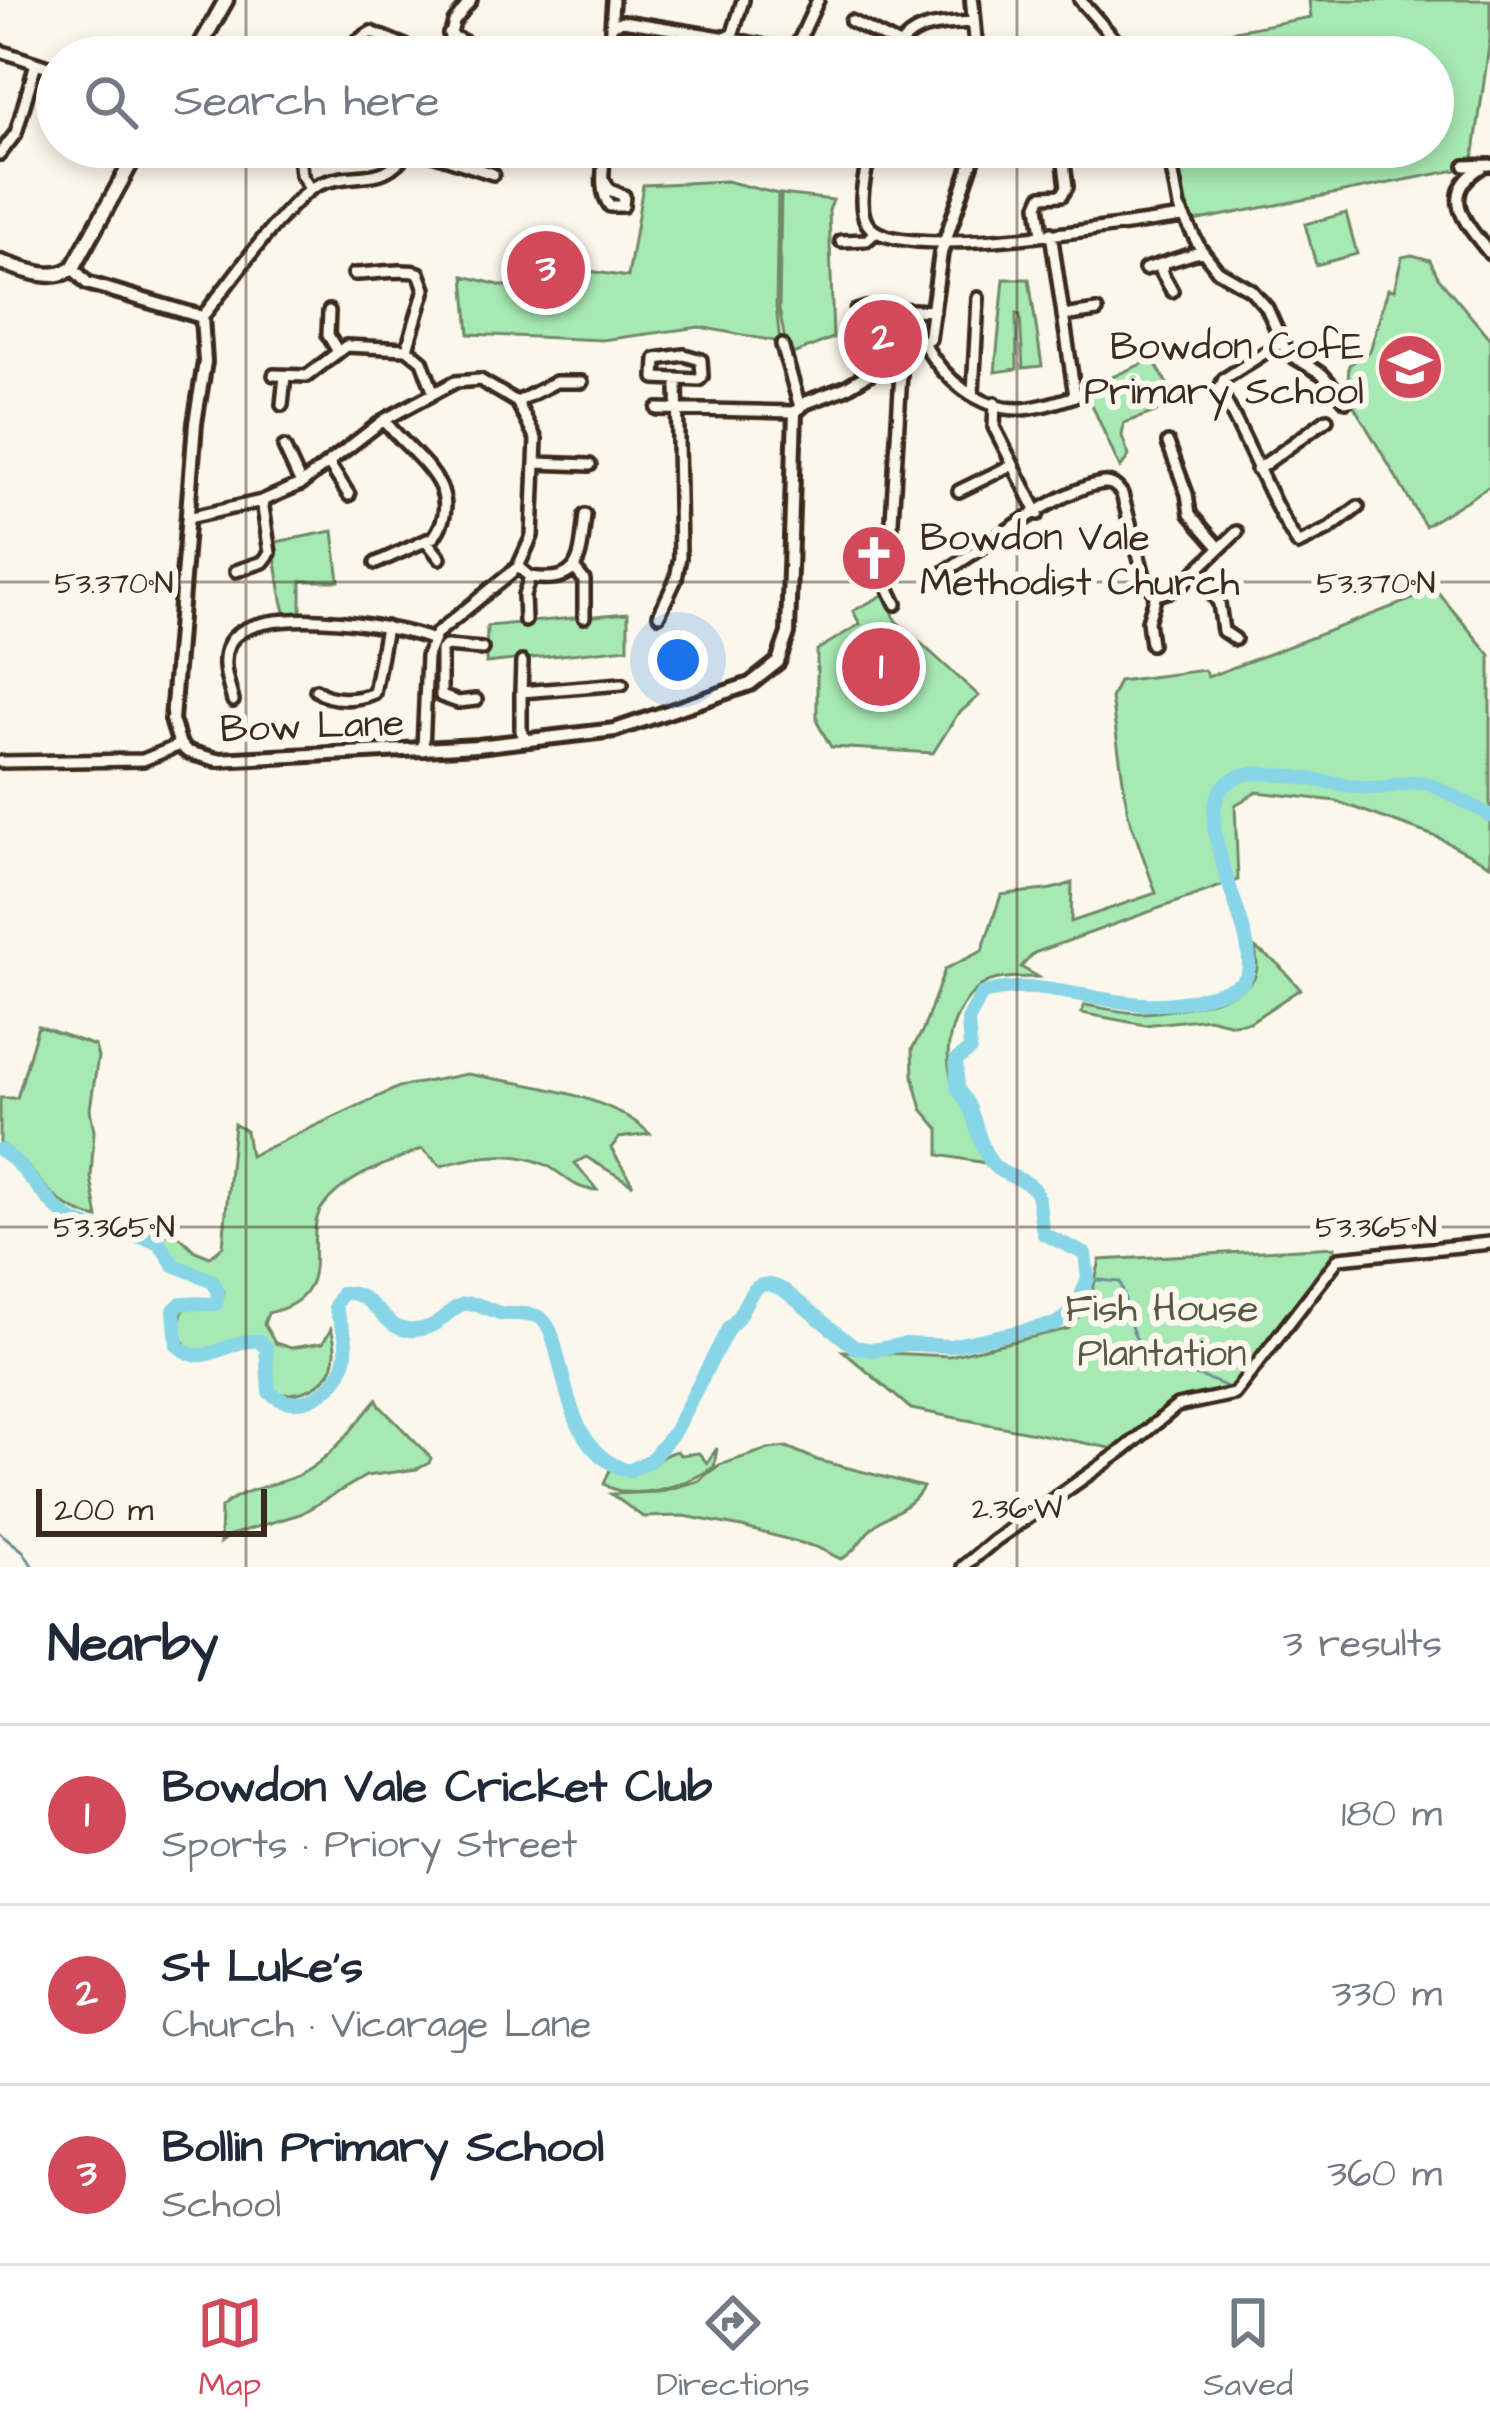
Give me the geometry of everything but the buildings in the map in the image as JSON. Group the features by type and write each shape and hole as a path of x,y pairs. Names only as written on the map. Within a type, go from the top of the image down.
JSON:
{"main road":[{"path":"206,36 226,0"},
{"path":"0,262 46,274 63,274 73,268 128,168"}],"street":[{"path":"453,36 449,34 471,0"},
{"path":"611,36 613,0"},
{"path":"729,36 742,0"},
{"path":"801,36 818,0"},
{"path":"972,0 975,36"},
{"path":"1080,0 1112,36"},
{"path":"612,25 623,21 715,36"},
{"path":"851,21 880,36"},
{"path":"910,36 919,29 973,22"},
{"path":"0,51 36,63 16,133 0,154"},
{"path":"1465,166 1486,166"},
{"path":"1486,166 1463,182 1458,194 1462,216 1490,254"},
{"path":"300,168 310,189"},
{"path":"73,268 87,283 202,317 310,189 331,181 381,175 393,168"},
{"path":"475,168 493,174"},
{"path":"604,168 604,181"},
{"path":"868,168 864,214 876,232 944,244 1183,217"},
{"path":"657,409 798,410 924,344 932,332 944,244 970,168"},
{"path":"924,344 951,383 995,403 1020,409 1080,394 1038,206 1042,196 1062,195 1067,187 1065,168"},
{"path":"1172,168 1183,217 1202,251 1218,271 1251,290 1268,308 1280,343 1295,359 1322,374 1346,401"},
{"path":"841,241 867,240 876,232"},
{"path":"1145,269 1202,251"},
{"path":"1164,264 1161,272 1172,291"},
{"path":"354,274 419,272 425,289 407,349"},
{"path":"973,393 979,298"},
{"path":"328,311 328,335 337,350"},
{"path":"856,311 934,311"},
{"path":"1063,316 1097,311"},
{"name":"Bow Lane","path":"202,317 205,362 172,720 180,745 200,758 423,750 615,730 750,684 769,673 784,651 798,410"},
{"path":"1280,343 1224,379 1219,390 1298,544 1358,507"},
{"path":"282,405 279,375 307,376 337,350 355,344 407,349 422,362 434,391"},
{"path":"782,345 798,410"},
{"path":"684,355 701,360 699,380 677,382 655,378 656,359 684,355"},
{"path":"896,604 888,587 902,356"},
{"path":"188,518 262,501 301,484 384,420 455,382 479,380 517,402 536,439 532,536 518,567 446,622 433,640 425,679 423,750"},
{"path":"517,402 556,382 582,382"},
{"path":"659,615 679,568 677,382"},
{"path":"995,403 994,427 1038,514"},
{"path":"1258,470 1327,418"},
{"path":"376,563 427,542 445,523 444,495 428,466 384,420"},
{"path":"1168,443 1190,514 1218,547"},
{"path":"284,447 301,484"},
{"path":"536,463 590,465"},
{"path":"329,464 349,494"},
{"path":"959,491 1012,465"},
{"path":"946,571 1038,514 1103,482 1122,494 1146,583 1156,595"},
{"path":"236,571 263,562 270,554 262,501"},
{"path":"518,567 530,578 563,578 575,569 585,515"},
{"path":"1156,595 1177,590 1237,532"},
{"path":"427,542 440,558"},
{"path":"575,569 584,580 584,617"},
{"path":"1196,573 1219,602 1223,631 1234,639"},
{"path":"526,621 524,595 530,578"},
{"path":"1151,644 1148,621 1156,595"},
{"path":"233,701 225,658 231,640 248,628 324,620 386,627 433,640"},
{"path":"316,690 337,698 374,693 386,627"},
{"path":"476,700 445,700 439,679 442,647 482,649"},
{"path":"522,662 521,731 526,740"},
{"path":"425,679 439,679"},
{"path":"521,692 622,684"},
{"path":"0,762 143,760 180,745"},
{"path":"963,1567 1177,1406 1234,1394 1339,1258 1490,1243"}],"green space":[{"path":"1309,0 1490,0 1490,39 1472,167 1189,222 1177,168 1454,168 1454,36 1225,36 1311,17"},
{"path":"726,181 778,194 780,342 700,327 602,340 469,334 464,276 503,286 580,285 583,270 628,277 643,185"},
{"path":"781,194 833,200 829,210 833,338 788,356 779,309"},
{"path":"1346,213 1357,254 1316,265 1305,224"},
{"path":"1402,257 1430,260 1438,277 1490,339 1490,486 1425,526 1342,386 1349,365 1370,351"},
{"path":"1004,279 1029,279 1042,366 1023,368 1020,315 1016,314 1017,369 995,372"},
{"path":"1153,359 1182,410 1166,408 1124,423 1122,436 1129,456 1120,468 1085,389"},
{"path":"333,531 339,581 301,581 301,617 287,617 271,543"},
{"path":"1436,590 1490,655 1490,865 1437,837 1336,801 1257,792 1235,805 1238,880 1034,953 1021,967 1038,977 993,980 969,997 953,1027 948,1061 951,1077 968,1105 970,1125 985,1163 939,1155 939,1129 922,1109 912,1049 945,969 982,951 1001,895 1072,883 1071,922 1156,893 1128,814 1111,698 1119,681 1204,670 1208,677"},
{"path":"887,593 895,620 979,696 957,715 933,753 831,747 817,722 817,650 860,624 853,611"},
{"path":"628,613 628,648 486,663 487,626"},
{"path":"1255,948 1277,963 1300,989 1250,1022 1233,1024 1208,1018 1145,1025 1081,1013 1085,1005 1141,1013 1220,998 1255,976"},
{"path":"38,1026 95,1046 91,1178 98,1218 65,1205 0,1143 0,1098 17,1098"},
{"path":"467,1074 564,1092 633,1120 650,1134 619,1138 611,1148 633,1185 586,1157 575,1163 597,1190 582,1188 534,1160 480,1157 441,1166 422,1149 368,1172 333,1195 317,1219 312,1281 291,1305 268,1313 264,1324 275,1343 291,1348 323,1343 331,1329 334,1358 324,1379 303,1391 275,1394 268,1350 260,1337 239,1338 189,1353 180,1331 184,1308 221,1303 224,1292 216,1277 182,1267 160,1240 117,1227 123,1222 179,1236 210,1257 223,1246 234,1124 246,1131 250,1156 399,1087"},
{"name":"Fish House Plantation","path":"1335,1247 1335,1261 1232,1392 1185,1399 1120,1450 911,1409 843,1351 949,1356 1068,1329 1090,1303 1100,1260"},
{"path":"377,1399 431,1458 429,1463 366,1476 300,1514 230,1535 220,1543 221,1508 239,1495 312,1467"},
{"path":"787,1447 817,1460 923,1487 841,1559 816,1547 742,1527 684,1516 643,1517 611,1494 658,1492 698,1481 719,1465"},
{"path":"717,1448 714,1467 675,1485 629,1492 604,1484 611,1467 633,1472 677,1451 680,1455 699,1453 707,1463"}],"waterway":[{"path":"0,1150 67,1217 159,1243 174,1265 213,1281 216,1304 181,1303 174,1310 177,1345 206,1355 259,1341 266,1348 269,1392 281,1400 306,1401 337,1378 346,1353 335,1306 342,1293 363,1298 403,1329 431,1326 469,1303 500,1313 539,1317 551,1332 582,1433 609,1462 629,1471 651,1460 674,1432 729,1327 750,1295 763,1285 785,1291 854,1347 873,1350 906,1344 950,1346 1055,1324 1067,1316 1088,1279 1085,1254 1044,1234 1034,1189 998,1170 988,1157 958,1090 956,1060 970,1050 968,1020 982,994 1035,988 1146,1004 1176,1003 1241,983 1249,966 1217,843 1214,813 1221,790 1253,773 1370,788 1425,783 1490,816"},
{"path":"1088,1279 1120,1282 1133,1332 1154,1357 1227,1387"},
{"path":"0,1533 23,1551 33,1567"}],"place":[{"name":"Bollin Primary School","path":"546,270"},
{"name":"St Luke's","path":"883,339"},
{"name":"Bowdon CofE Primary School","path":"1410,367"},
{"name":"Bowdon Vale Methodist Church","path":"874,558"},
{"name":"Bowdon Vale Cricket Club","path":"881,667"}]}
